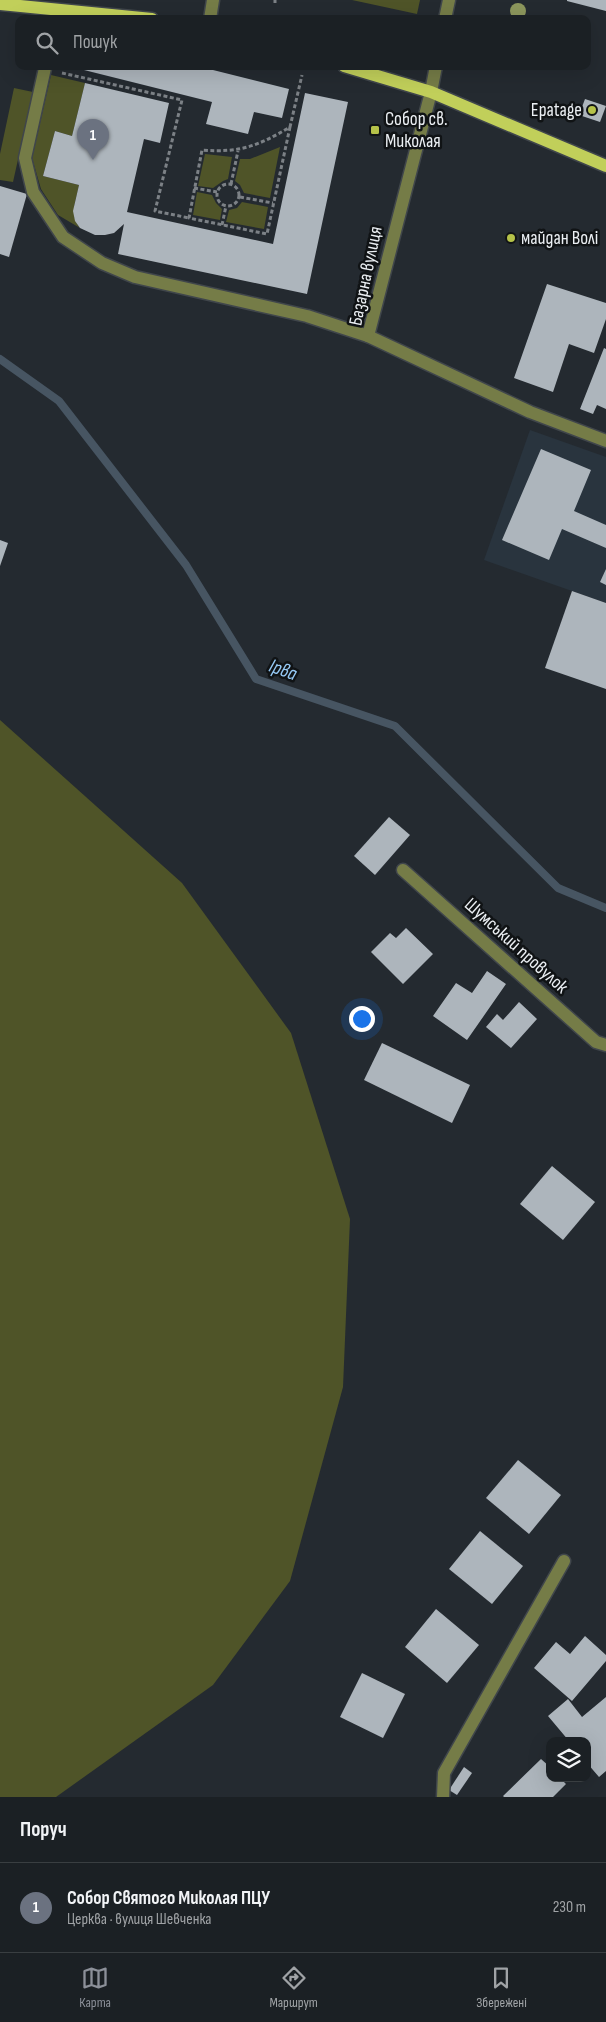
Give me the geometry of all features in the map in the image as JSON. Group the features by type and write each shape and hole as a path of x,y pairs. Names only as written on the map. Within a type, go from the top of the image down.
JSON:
{"main road":[{"path":"0,4 111,15"},
{"path":"357,70 431,92 606,166"}],"street":[{"path":"210,15 212,0"},
{"path":"446,15 449,0"},
{"path":"45,70 24,158 34,192 63,237 102,263 135,278 307,316 368,336"},
{"name":"Базарна вулиця","path":"435,70 368,336 530,412 606,441"},
{"name":"Шумський провулок","path":"403,870 596,1042 606,1045"},
{"path":"442,1797 444,1773 564,1561"}],"path":[{"path":"54,70 182,100 155,211 267,234 302,75"},
{"path":"189,218 202,150 238,151 267,141 290,127"},
{"path":"231,184 238,151"},
{"path":"224,184 231,184 237,188 240,197 232,206 226,206 218,199 217,192 224,184"},
{"path":"194,188 217,192"},
{"path":"240,197 273,203"},
{"path":"222,225 226,206"}],"shaded area":[{"path":"530,430 606,457 606,603 484,560"}],"green space":[{"path":"352,0 420,0 417,14"},
{"path":"51,75 85,83 72,136 55,131 43,176 79,185 74,212 80,228 58,215 41,189 32,158"},
{"path":"14,88 33,92 13,182 0,180 0,154"},
{"path":"280,147 270,198 244,193 240,185 235,181 240,159 250,159"},
{"path":"205,154 232,157 228,179 213,188 198,186"},
{"path":"197,192 212,195 222,209 220,220 193,215"},
{"path":"242,202 268,207 264,229 226,222 229,210 237,208"},
{"path":"0,720 182,883 291,1033 350,1219 343,1387 290,1581 213,1685 56,1797 0,1797"}],"building":[{"path":"606,0 606,11 567,1"},
{"path":"84,70 213,70 289,89 282,118 254,112 248,134 206,124 212,102"},
{"path":"85,83 169,103 160,143 144,139 127,212 273,244 305,93 348,102 307,294 118,254 124,224 114,233 105,235 95,235 80,228 75,221 73,211 79,185 43,176 55,131 72,136"},
{"name":"Epatage","path":"585,99 606,106 600,122 579,115"},
{"path":"0,186 27,194 9,257 0,254"},
{"path":"547,284 606,303 606,319 594,353 569,344 553,392 514,378"},
{"path":"604,348 606,349 606,409 597,405 593,414 580,409"},
{"path":"541,449 591,470 574,511 606,525 606,548 562,529 549,560 502,540"},
{"path":"0,540 8,543 0,566"},
{"path":"606,569 606,585 600,582"},
{"path":"572,591 606,603 606,689 545,668"},
{"path":"389,817 410,835 375,875 354,856"},
{"path":"406,928 433,954 403,984 371,952 390,933 396,938"},
{"path":"487,971 506,984 467,1040 433,1016 456,983 472,993"},
{"path":"519,1002 537,1019 511,1048 486,1027 497,1014 503,1020"},
{"path":"382,1043 470,1085 452,1123 364,1080"},
{"path":"552,1166 595,1202 563,1240 520,1204"},
{"path":"518,1460 561,1495 529,1534 486,1498"},
{"path":"480,1531 523,1566 492,1604 449,1569"},
{"path":"436,1609 479,1645 447,1683 405,1647"},
{"path":"585,1636 606,1655 606,1661 572,1701 534,1668 556,1642 570,1654"},
{"path":"362,1673 405,1694 383,1738 340,1717"},
{"path":"606,1697 606,1771 599,1777 591,1768 591,1737 566,1737 548,1716 568,1699 582,1717"},
{"path":"541,1759 546,1763 546,1782 564,1782 566,1784 553,1797 503,1796"},
{"path":"464,1767 472,1773 457,1795 449,1790"}],"waterway":[{"name":"Ірва","path":"0,359 59,401 186,565 256,679 395,726 558,888 606,908"}],"place":[{"name":"Epatage","path":"592,110"},
{"name":"Собор св. Миколая","path":"375,130"},
{"name":"Собор Святого Миколая ПЦУ","path":"93,160"},
{"name":"майдан Волі","path":"511,238"}]}
